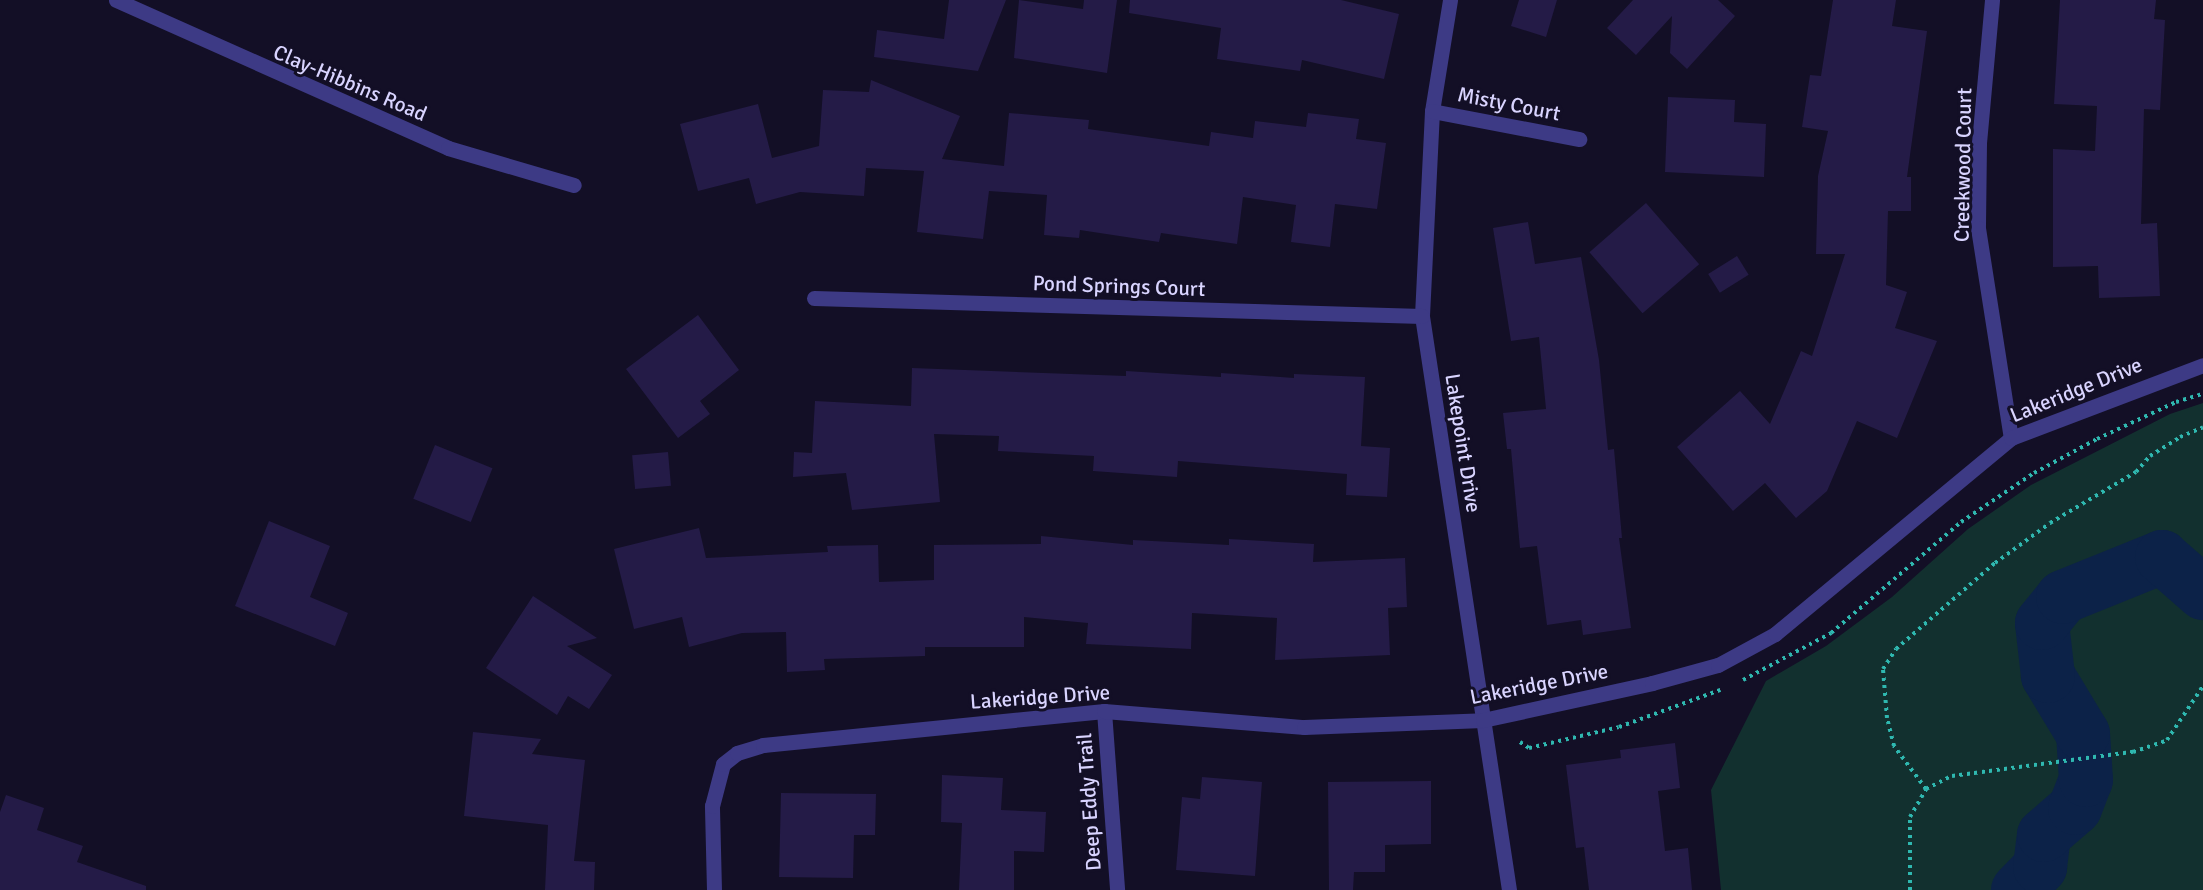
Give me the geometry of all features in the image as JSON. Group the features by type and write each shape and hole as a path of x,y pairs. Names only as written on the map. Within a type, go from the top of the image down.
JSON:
{"street":[{"name":"Clay-Hibbins Road","path":"116,0 448,148 574,185"},
{"name":"Lakepoint Drive","path":"1450,0 1432,111 1422,316 1509,890"},
{"name":"Creekwood Court","path":"1992,0 1979,144 1978,228 2011,438"},
{"name":"Misty Court","path":"1432,111 1579,139"},
{"name":"Pond Springs Court","path":"814,298 1422,316"},
{"name":"Lakeridge Drive","path":"714,890 712,806 723,764 737,753 763,745 1104,711 1304,727 1483,720 1718,665 1775,634 2011,438 2203,365"},
{"name":"Deep Eddy Trail","path":"1104,711 1117,890"}],"path":[{"path":"1926,789 1894,746 1887,718 1883,669 1896,649 1995,562 2041,529 2136,472 2160,450 2203,427"},
{"path":"1910,890 1910,817 1926,789 1952,776 2042,762 2133,752 2167,740 2203,686"}],"green space":[{"path":"2203,403 2203,890 1721,890 1711,790 1766,681 1826,646 1892,597 1968,529 2031,485 2170,414"}],"building":[{"path":"949,0 1006,0 978,71 874,57 877,30 944,39"},
{"path":"1019,0 1083,9 1084,0 1117,0 1107,73 1014,58"},
{"path":"1130,0 1341,0 1399,14 1384,79 1302,60 1300,71 1217,59 1221,28 1129,13"},
{"path":"1519,0 1557,0 1546,37 1511,26"},
{"path":"1633,0 1718,0 1735,16 1687,69 1670,53 1672,16 1636,55 1607,28"},
{"path":"1833,0 1896,0 1892,26 1927,31 1907,177 1911,177 1911,211 1888,211 1886,285 1907,292 1895,328 1937,341 1897,438 1857,421 1827,491 1796,518 1765,483 1733,511 1677,447 1740,391 1770,424 1801,351 1812,356 1845,254 1816,254 1818,176 1828,131 1802,127 1810,75 1821,76"},
{"path":"2060,0 2156,0 2154,19 2165,20 2160,110 2144,109 2141,224 2157,223 2160,296 2099,298 2098,266 2053,267 2053,149 2095,151 2097,106 2054,104"},
{"path":"871,80 960,116 942,159 1004,166 1009,113 1089,120 1088,129 1209,146 1211,132 1253,138 1255,121 1306,127 1308,113 1359,119 1356,139 1386,143 1377,209 1335,204 1330,247 1291,242 1296,205 1243,197 1237,244 1161,233 1159,242 1080,230 1079,238 1044,235 1047,195 989,191 983,239 917,232 924,171 866,168 864,196 800,192 756,204 749,178 698,191 680,124 758,104 772,158 819,146 823,90 869,92"},
{"path":"1668,97 1735,100 1734,122 1766,124 1764,177 1665,172"},
{"path":"1646,203 1699,264 1643,313 1589,252"},
{"path":"1528,222 1535,264 1581,257 1599,360 1608,450 1614,449 1622,538 1619,538 1631,628 1583,635 1581,620 1547,625 1537,546 1520,548 1511,449 1507,449 1503,413 1546,409 1539,337 1511,341 1493,228"},
{"path":"1737,256 1749,275 1720,293 1708,274"},
{"path":"698,315 739,370 700,401 710,414 678,438 626,369"},
{"path":"912,368 1126,376 1126,371 1221,377 1221,373 1294,378 1294,374 1365,377 1361,446 1390,448 1387,497 1346,495 1347,474 1178,461 1177,477 1093,471 1094,456 998,451 999,436 934,434 940,502 852,510 846,473 793,477 794,452 812,453 815,401 911,406"},
{"path":"435,445 492,468 471,522 413,499"},
{"path":"668,452 671,486 635,489 632,455"},
{"path":"269,521 330,546 310,597 348,613 335,646 235,606"},
{"path":"699,528 706,558 828,552 827,546 878,545 879,582 934,580 934,545 1041,544 1041,536 1133,545 1133,540 1229,545 1229,539 1314,544 1313,562 1405,558 1407,607 1388,608 1390,655 1275,660 1277,618 1192,613 1191,649 1086,644 1088,623 1024,617 1024,647 925,647 925,656 824,659 825,670 787,672 786,632 742,633 689,647 682,617 634,629 614,549"},
{"path":"533,596 597,638 567,646 612,675 589,709 568,696 557,715 486,668"},
{"path":"473,732 541,739 532,754 585,760 574,861 595,862 594,890 545,890 548,825 464,816"},
{"path":"1675,743 1680,788 1658,791 1665,851 1688,848 1692,890 1589,890 1584,847 1576,848 1566,765 1621,758 1620,750"},
{"path":"942,775 1003,778 1001,810 1046,812 1044,852 1014,851 1014,890 959,890 962,823 941,822"},
{"path":"1202,777 1262,782 1255,876 1176,870 1182,797 1200,799"},
{"path":"1431,781 1431,844 1385,845 1385,872 1354,872 1353,890 1329,890 1328,782"},
{"path":"781,793 876,794 875,835 854,835 853,878 779,877"},
{"path":"6,795 44,808 37,830 83,846 77,862 146,886 146,890 0,890 0,812"}],"waterway":[{"path":"2018,890 2040,867 2044,835 2075,808 2086,780 2083,734 2048,676 2042,623 2063,597 2162,557 2203,593"}]}
